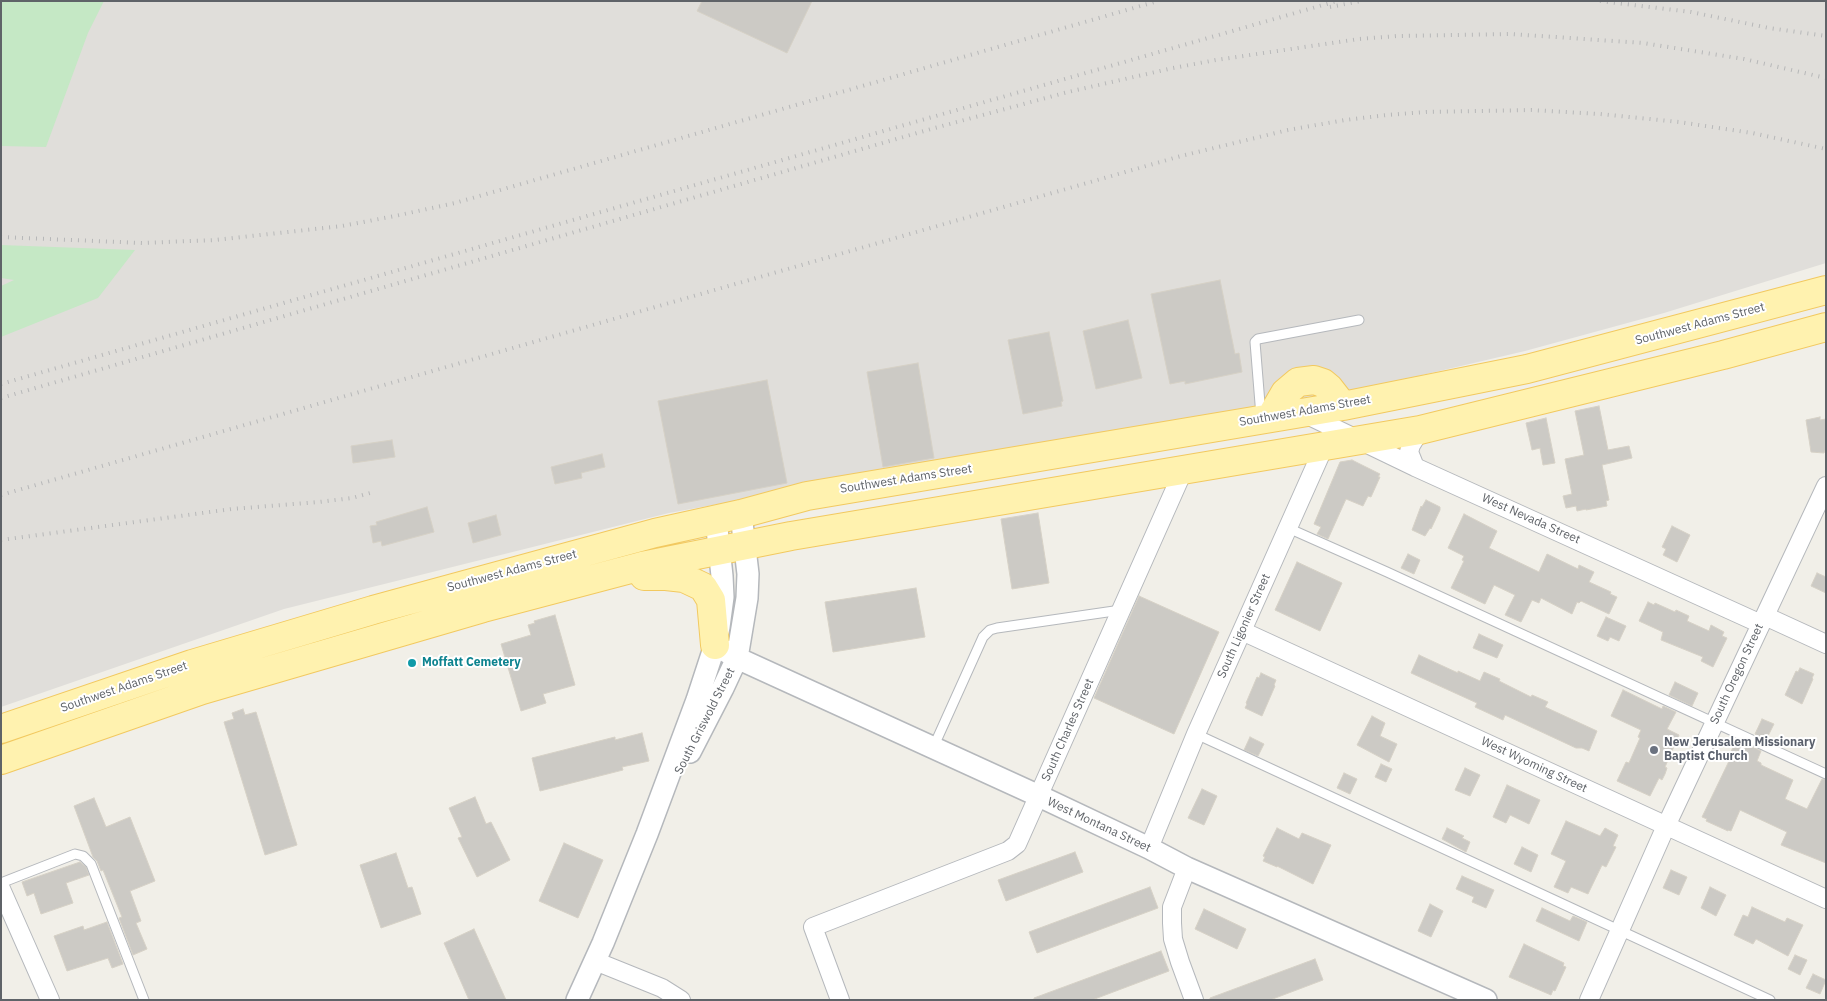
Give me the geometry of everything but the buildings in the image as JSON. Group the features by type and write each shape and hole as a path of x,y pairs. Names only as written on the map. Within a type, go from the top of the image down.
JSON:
{"main road":[{"name":"Southwest Adams Street","path":"1,760 202,690 566,585 732,547 1184,469 1339,430 1527,369 1826,290"},
{"name":"Southwest Adams Street","path":"1,730 252,645 550,561 807,496 1302,412 1339,430 1420,430 1723,355 1826,327"},
{"path":"1266,418 1285,393 1298,382 1314,380 1323,383 1329,388 1339,430"},
{"path":"566,585 648,576 676,577 690,580 702,587 711,600 726,651"}],"street":[{"name":"West Nevada Street","path":"1339,430 1415,467 1763,620 1826,644"},
{"name":"South Ligonier Street","path":"1149,848 1196,734 1288,528 1339,430"},
{"path":"1415,467 1409,452 1420,430"},
{"name":"South Charles Street","path":"840,1000 812,927 1008,851 1016,844 1184,469"},
{"name":"South Oregon Street","path":"1589,1000 1666,826 1826,486"},
{"name":"South Griswold Street","path":"577,1000 648,834 697,700 726,651 719,627 732,547 728,516"},
{"name":"West Wyoming Street","path":"1242,631 1826,899"},
{"name":"West Montana Street","path":"726,651 1149,848 1187,868 1486,1000"},
{"path":"1187,868 1172,908 1172,923 1178,954 1194,1000"},
{"path":"1,889 50,1000"},
{"path":"595,961 662,988 681,1000"}],"lane":[{"path":"1266,418 1255,342 1258,339 1359,320"},
{"path":"1288,528 1826,774"},
{"path":"933,748 983,637 990,630 1121,610"},
{"path":"1196,734 1770,1000"},
{"path":"1,883 75,854 83,856 91,864 144,1000"}],"shaded area":[{"path":"1,1 1826,1 1826,263 1664,313 1525,351 1384,384 669,513 284,609 1,707"}],"green space":[{"path":"1,1 104,1 88,33 46,147 1,146"},
{"path":"1,245 135,250 98,298 1,337 1,286 14,280 1,278"}],"railway":[{"path":"1,237 142,243 215,240 342,226 395,216 455,203 1158,1"},
{"path":"1,384 1337,1"},
{"path":"1330,7 1361,1"},
{"path":"1600,1 1691,12 1769,28 1826,36"},
{"path":"1,398 931,129 1068,92 1216,60 1359,39 1397,36 1511,34 1643,43 1744,59 1826,78"},
{"path":"1,495 1181,156 1288,130 1387,115 1426,112 1531,110 1600,114 1679,122 1752,133 1826,149"},
{"path":"1,540 232,509 352,498 370,493"}],"place":[{"name":"Moffatt Cemetery","path":"412,663"},
{"name":"New Jerusalem Missionary Baptist Church","path":"1654,750"}]}
